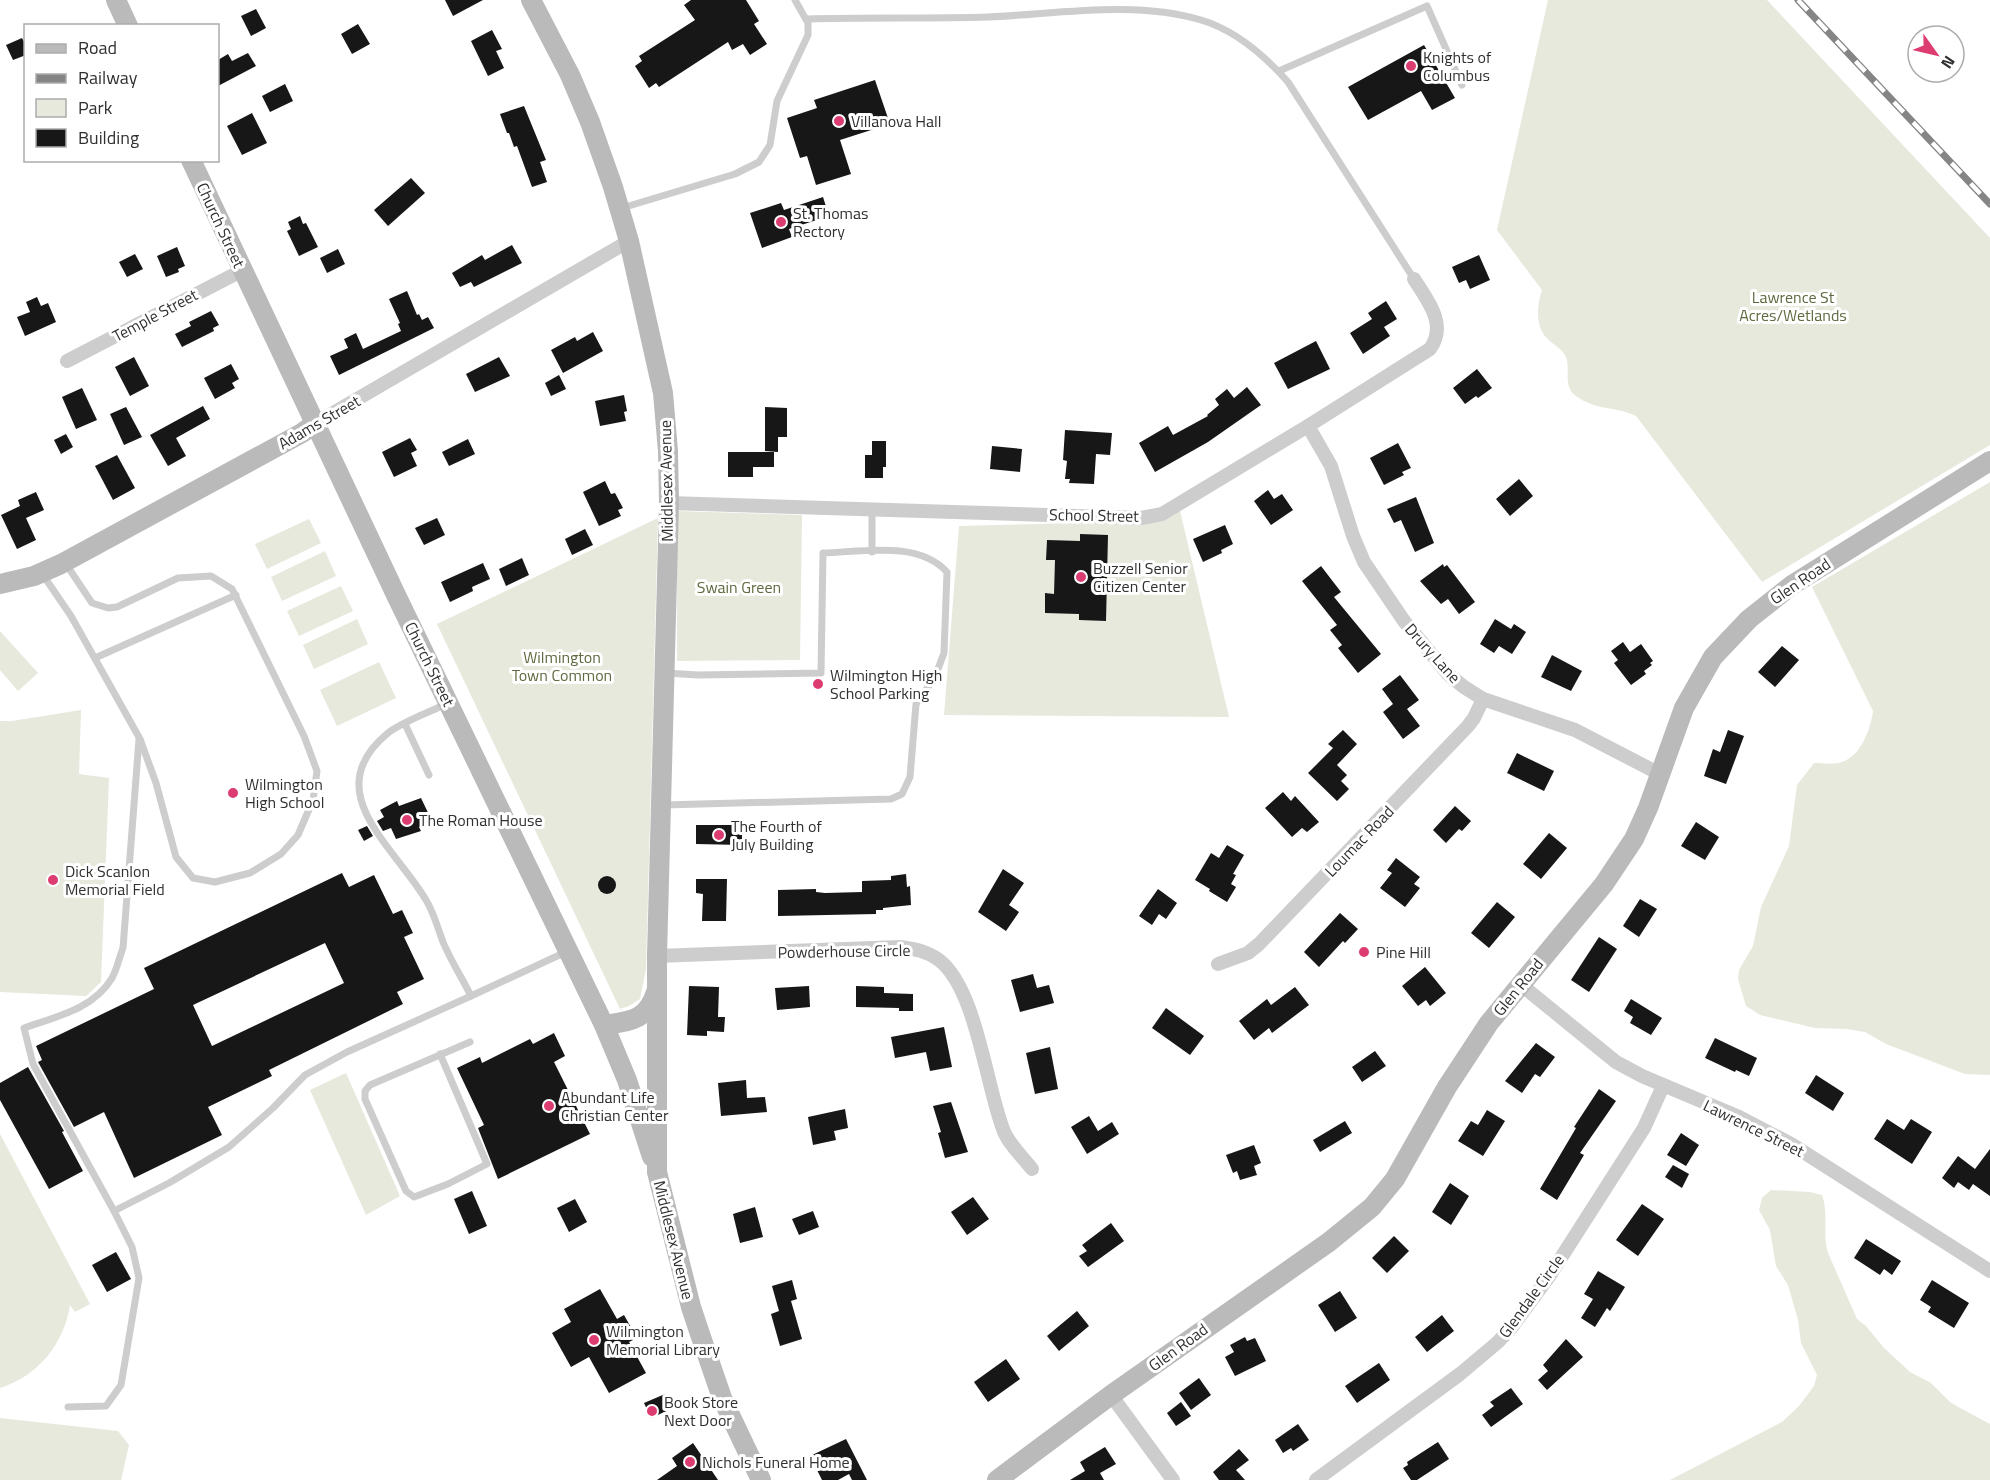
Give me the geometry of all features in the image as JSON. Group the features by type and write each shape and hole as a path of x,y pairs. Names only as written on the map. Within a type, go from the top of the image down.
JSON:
{"street":[{"path":"116,0 127,24"},
{"name":"Middlesex Avenue","path":"531,0 580,99 599,145 630,242 663,393 668,451 669,503 657,956 657,1172 700,1334 722,1398 760,1480"},
{"name":"Church Street","path":"192,162 448,703 604,1025 627,1080 657,1172"},
{"name":"Adams Street","path":"0,584 15,582 42,573 65,562 281,444 630,242"},
{"name":"Temple Street","path":"67,361 243,270"},
{"name":"School Street","path":"669,503 1155,516 1171,509 1426,352 1433,344 1437,331 1435,316 1414,279"},
{"name":"Drury Lane","path":"1308,426 1328,460 1354,541 1378,584 1404,621 1441,666 1460,684 1483,699 1575,730 1660,774"},
{"name":"Glen Road","path":"998,1480 1111,1395 1329,1242 1372,1207 1395,1179 1469,1051 1520,984 1604,884 1634,839 1648,808 1676,728 1694,688 1713,657 1740,627 1792,585 1990,461"},
{"name":"Loumac Road","path":"1218,964 1248,953 1259,944 1468,726 1483,699"},
{"name":"Powderhouse Circle","path":"657,956 900,947 920,950 934,957 953,975 961,989 984,1059 1003,1129 1032,1169"},
{"name":"Lawrence Street","path":"1520,984 1616,1062 1791,1144 1990,1271"},
{"name":"Middlesex Avenue","path":"604,1025 627,1022 640,1017 649,1008 657,986"},
{"name":"Glendale Circle","path":"1316,1480 1460,1374 1511,1328 1550,1275 1644,1128 1663,1086"},
{"path":"1111,1395 1173,1480"}],"lane":[{"path":"620,208 735,174 759,162 770,145 777,101 808,35 807,19 795,0"},
{"path":"1279,71 1427,6 1462,85"},
{"path":"807,19 988,17 1103,10 1165,13 1199,19 1225,30 1264,57 1298,94 1414,279"},
{"path":"872,509 872,552"},
{"path":"661,805 891,799 905,791 910,777 916,704 935,677 944,653 947,572 938,565 913,554 890,551 823,553 821,673 691,675 666,673"},
{"path":"42,573 71,616 139,736 156,783 176,857 193,878 215,882 250,873 281,854 298,835 313,800 317,771 304,736 232,589 211,576 178,578 117,607 108,608 92,603 65,562"},
{"path":"95,658 236,595"},
{"path":"448,703 390,732 366,757 357,784 363,808 379,837 397,858 427,902 444,945 471,996"},
{"path":"405,724 429,775"},
{"path":"68,1407 106,1406 121,1385 140,1278 132,1247 114,1211 33,1064 24,1028 81,1007 103,990 113,977 123,948 139,736"},
{"path":"114,1211 169,1183 229,1147 273,1108 305,1075 347,1052 568,951"},
{"path":"440,1054 487,1164 448,1184 419,1196 411,1196 406,1191 364,1094 370,1085 440,1054 470,1042"}],"green space":[{"name":"Lawrence St Acres/Wetlands","path":"1548,0 1767,0 1990,238 1990,445 1762,582 1636,416 1591,404 1572,392 1568,383 1566,357 1540,328 1538,308 1542,290 1497,230"},
{"path":"1990,482 1990,1075 1965,1074 1886,1044 1865,1032 1815,1028 1760,1015 1746,1006 1738,979 1739,970 1753,946 1761,907 1789,846 1797,785 1814,763 1839,763 1855,754 1864,741 1872,718 1873,711 1812,587"},
{"name":"Swain Green","path":"677,511 802,515 800,660 677,661"},
{"path":"1180,511 1229,717 944,715 959,526 1154,521"},
{"name":"Wilmington Town Common","path":"658,518 646,969 640,999 620,1009 437,624"},
{"path":"309,519 321,543 267,569 255,544"},
{"path":"325,551 336,576 282,601 271,577"},
{"path":"341,586 353,611 299,636 287,611"},
{"path":"357,619 368,644 314,669 303,645"},
{"path":"0,631 38,673 18,691 0,670"},
{"path":"379,662 396,698 337,726 320,690"},
{"name":"Dick Scanlon Memorial Field","path":"81,710 79,774 109,778 101,982 86,996 0,992 0,721"},
{"path":"346,1073 400,1196 366,1215 310,1090"},
{"path":"0,1134 90,1304 75,1312 70,1305 62,1333 47,1357 14,1383 0,1388"},
{"path":"1771,1190 1810,1192 1822,1195 1825,1209 1826,1246 1857,1319 1910,1372 1931,1383 1950,1402 1990,1424 1990,1480 1670,1480 1782,1422 1799,1406 1814,1386 1817,1375 1801,1343 1798,1320 1788,1285 1776,1266 1770,1230 1759,1210 1762,1198"},
{"path":"0,1418 118,1431 129,1445 121,1480 0,1480"}],"building":[{"path":"445,0 483,0 453,16"},
{"path":"691,0 746,0 759,21 754,24 767,44 750,55 743,44 732,50 728,42 659,87 656,83 649,88 635,66 642,61 639,56 695,20 684,5"},
{"path":"256,9 266,28 251,36 241,16"},
{"path":"358,24 370,44 352,54 341,34"},
{"path":"492,30 502,49 496,51 504,68 488,76 471,41"},
{"path":"22,38 24,56 13,60 6,45"},
{"name":"Knights of Columbus","path":"1424,45 1455,98 1432,110 1421,91 1368,120 1348,87"},
{"path":"248,53 256,66 219,85 219,59 228,54 232,61"},
{"name":"Villanova Hall","path":"875,80 890,124 840,140 851,174 816,185 807,156 800,158 787,118 817,108 814,100"},
{"path":"285,84 293,101 270,112 262,96"},
{"path":"524,106 546,160 540,162 547,182 532,187 517,146 514,147 500,114"},
{"path":"252,113 267,143 242,155 227,126"},
{"path":"411,178 425,193 388,226 374,210"},
{"name":"St. Thomas Rectory","path":"823,197 829,216 789,229 792,237 762,248 750,213 781,203 784,210"},
{"path":"300,216 318,247 299,256 287,231 291,229 288,222"},
{"path":"512,245 522,263 474,287 471,282 460,287 452,273 482,255 485,260"},
{"path":"177,247 185,266 178,269 179,272 166,277 157,256"},
{"path":"338,249 345,264 327,273 320,258"},
{"path":"135,254 143,269 127,277 119,262"},
{"path":"1479,255 1490,280 1470,289 1466,280 1459,283 1452,267"},
{"path":"407,291 417,315 419,314 422,320 428,317 434,328 339,375 330,356 348,348 344,339 356,333 363,349 401,331 398,324 400,323 389,299"},
{"path":"37,297 41,306 48,303 56,322 25,336 17,317 30,312 26,302"},
{"path":"1386,301 1397,319 1384,327 1390,336 1363,354 1350,333 1372,319 1368,313"},
{"path":"211,311 219,325 213,328 214,331 182,347 175,334 191,326 189,322"},
{"path":"593,332 603,351 563,373 551,350 575,337 577,341"},
{"path":"1316,341 1330,369 1288,389 1274,363"},
{"path":"134,357 149,386 130,396 115,367"},
{"path":"499,357 510,376 475,392 466,374"},
{"path":"231,364 239,379 232,383 235,388 215,399 204,378"},
{"path":"1477,369 1492,388 1465,404 1453,388"},
{"path":"559,375 566,389 551,396 545,383"},
{"path":"1247,387 1261,405 1208,442 1155,472 1139,443 1168,426 1173,435 1208,416 1219,405 1215,399 1227,389 1234,398"},
{"path":"82,388 97,420 76,429 62,397"},
{"path":"624,395 626,421 600,426 595,401"},
{"path":"203,406 210,419 176,438 186,456 168,466 150,435"},
{"path":"126,407 142,437 124,445 110,414"},
{"path":"765,407 787,408 787,437 778,437 778,452 765,451"},
{"path":"1065,430 1112,433 1110,455 1096,454 1094,484 1069,483 1070,479 1065,479 1067,461 1063,460"},
{"path":"66,434 73,447 61,454 54,440"},
{"path":"410,438 417,450 411,453 417,466 394,477 382,452"},
{"path":"468,439 475,454 449,466 442,452"},
{"path":"872,441 886,441 886,467 883,467 883,478 865,478 865,455 872,455"},
{"path":"1398,443 1411,468 1402,472 1404,475 1384,485 1370,458"},
{"path":"992,446 1022,449 1020,472 990,469"},
{"path":"728,452 774,452 774,467 753,467 753,477 728,477"},
{"path":"117,455 135,488 113,500 95,466"},
{"path":"1519,479 1533,496 1510,516 1496,499"},
{"path":"605,481 611,494 615,493 623,508 618,510 621,516 599,526 583,492"},
{"path":"1268,490 1274,499 1282,494 1293,510 1271,525 1254,501"},
{"path":"36,492 44,510 26,518 36,540 17,549 1,515 20,506 18,500"},
{"path":"1416,497 1434,543 1415,552 1401,520 1394,523 1387,509"},
{"path":"437,518 445,535 424,545 415,528"},
{"path":"1225,525 1233,544 1221,550 1222,553 1203,562 1193,539"},
{"path":"585,529 593,545 572,555 565,539"},
{"name":"Buzzell Senior Citizen Center","path":"1080,534 1108,535 1106,621 1079,620 1079,614 1045,613 1045,593 1054,594 1055,560 1046,560 1047,540 1080,541"},
{"path":"522,558 529,575 506,586 499,569"},
{"path":"483,563 490,579 472,587 473,591 450,602 441,582"},
{"path":"1443,564 1444,567 1447,565 1475,602 1459,614 1448,599 1441,604 1420,581"},
{"path":"1321,566 1341,592 1334,597 1381,654 1358,673 1338,648 1342,645 1330,630 1337,625 1302,581"},
{"path":"1495,619 1511,629 1514,624 1526,632 1512,654 1499,646 1494,653 1480,644"},
{"path":"1623,642 1630,652 1641,644 1653,661 1650,663 1652,665 1644,671 1646,674 1631,685 1614,663 1618,660 1611,651"},
{"path":"1782,646 1799,660 1775,687 1758,672"},
{"path":"1552,655 1582,671 1571,691 1541,677"},
{"path":"1400,675 1419,700 1407,709 1420,726 1403,739 1383,712 1393,704 1382,689"},
{"path":"1343,730 1357,744 1337,765 1347,775 1341,781 1349,789 1337,801 1308,773 1333,748 1328,744"},
{"path":"1728,730 1744,736 1726,784 1704,776 1713,749 1720,752"},
{"path":"1517,753 1554,771 1544,791 1507,773"},
{"path":"1283,792 1291,801 1295,796 1319,822 1307,832 1302,828 1292,837 1265,808"},
{"name":"The Roman House","path":"421,798 432,821 419,827 421,831 396,839 391,828 383,831 377,821 384,817 380,810 397,801 399,806"},
{"path":"1455,806 1471,821 1462,831 1459,829 1446,843 1433,830"},
{"path":"1696,822 1719,837 1705,860 1681,846"},
{"name":"The Fourth of July Building","path":"696,825 742,825 742,845 696,844"},
{"path":"367,826 373,836 364,841 358,830"},
{"path":"1549,833 1567,848 1541,879 1523,864"},
{"path":"1227,845 1244,855 1233,874 1236,875 1231,884 1236,887 1227,902 1195,880 1211,853 1219,858"},
{"path":"1396,858 1420,877 1414,884 1420,888 1405,907 1380,888 1392,873 1387,870"},
{"path":"1003,869 1024,883 1009,905 1019,912 1006,931 978,912"},
{"path":"342,873 349,887 374,875 393,914 402,910 413,933 404,937 424,979 397,992 403,1004 269,1070 272,1076 208,1107 222,1135 134,1178 104,1112 74,1127 38,1062 42,1060 36,1046 154,989 144,968","holes":["325,943 344,983 212,1046 193,1005"]},
{"path":"906,874 907,887 910,886 911,905 883,908 883,910 876,910 876,914 778,916 778,890 816,889 816,892 825,893 862,892 862,881 891,880 891,876"},
{"path":"607,876 613,879 616,885 613,891 607,894 601,891 598,885 601,879"},
{"path":"696,879 727,879 726,921 702,921 703,894 696,893"},
{"path":"1158,889 1177,903 1166,919 1159,914 1152,925 1139,916"},
{"path":"1640,899 1657,909 1639,937 1623,926"},
{"path":"1497,902 1515,917 1489,948 1471,933"},
{"path":"1340,913 1358,929 1345,943 1343,941 1319,967 1304,952"},
{"path":"1599,937 1617,949 1589,992 1571,980"},
{"path":"1425,967 1446,993 1430,1006 1426,1000 1418,1006 1402,986"},
{"path":"1033,974 1037,988 1049,985 1054,1003 1020,1012 1011,980"},
{"path":"689,986 719,987 718,1017 725,1017 724,1032 707,1031 707,1036 687,1035"},
{"path":"809,986 810,1007 777,1010 775,988"},
{"path":"856,986 884,987 884,993 913,994 913,1011 899,1011 899,1008 856,1007"},
{"path":"1295,987 1309,1005 1272,1033 1269,1028 1254,1040 1239,1021 1267,999 1271,1005"},
{"path":"1631,999 1662,1018 1651,1035 1630,1023 1633,1017 1624,1011"},
{"path":"1166,1008 1204,1036 1190,1055 1152,1028"},
{"path":"944,1027 952,1067 930,1071 926,1052 895,1058 891,1037"},
{"name":"Abundant Life Christian Center","path":"554,1033 565,1056 554,1062 590,1134 498,1179 478,1128 484,1125 457,1068 480,1057 482,1063 530,1039 533,1044"},
{"path":"1715,1038 1757,1058 1749,1076 1705,1058"},
{"path":"1536,1043 1555,1057 1540,1077 1535,1074 1522,1093 1505,1081"},
{"path":"1050,1047 1058,1089 1035,1094 1026,1053"},
{"path":"1375,1051 1386,1066 1362,1082 1352,1067"},
{"path":"28,1067 64,1131 62,1132 83,1171 49,1189 0,1100 0,1083"},
{"path":"1816,1075 1844,1093 1833,1111 1805,1093"},
{"path":"746,1080 747,1098 765,1097 767,1112 721,1116 718,1083"},
{"path":"1599,1089 1616,1101 1580,1153 1584,1155 1557,1200 1540,1189 1576,1128 1574,1127"},
{"path":"951,1102 968,1152 945,1158 938,1133 941,1132 933,1106"},
{"path":"845,1109 848,1128 834,1131 836,1140 813,1145 808,1117"},
{"path":"1487,1110 1505,1121 1483,1156 1458,1141 1471,1121 1478,1125"},
{"path":"1089,1116 1098,1131 1112,1122 1119,1134 1087,1154 1071,1127"},
{"path":"1887,1119 1904,1130 1911,1119 1932,1132 1912,1164 1874,1139"},
{"path":"1345,1121 1352,1133 1320,1152 1313,1140"},
{"path":"1681,1133 1699,1145 1686,1166 1667,1155"},
{"path":"1254,1145 1261,1163 1254,1166 1257,1175 1240,1180 1237,1171 1233,1173 1226,1155"},
{"path":"1990,1149 1990,1196 1973,1184 1969,1190 1958,1182 1954,1188 1942,1178 1958,1156 1975,1169"},
{"path":"1673,1165 1689,1174 1682,1188 1665,1177"},
{"path":"1450,1183 1469,1196 1451,1225 1432,1212"},
{"path":"472,1191 487,1226 469,1234 454,1199"},
{"path":"973,1197 989,1219 967,1235 951,1212"},
{"path":"575,1199 587,1222 569,1232 557,1208"},
{"path":"1642,1204 1664,1219 1638,1256 1616,1240"},
{"path":"755,1207 763,1237 740,1243 733,1214"},
{"path":"813,1211 819,1227 799,1235 792,1219"},
{"path":"1111,1223 1124,1241 1088,1267 1079,1256 1087,1251 1082,1245"},
{"path":"1394,1236 1409,1251 1387,1273 1372,1258"},
{"path":"1866,1239 1901,1261 1892,1275 1884,1269 1880,1275 1854,1258"},
{"path":"116,1252 131,1279 107,1292 92,1265"},
{"path":"1598,1271 1625,1287 1610,1311 1607,1308 1595,1327 1581,1318 1593,1299 1584,1294"},
{"path":"792,1280 797,1299 791,1301 802,1339 780,1346 771,1314 779,1311 772,1286"},
{"path":"1932,1280 1969,1303 1954,1328 1928,1312 1931,1307 1920,1300"},
{"name":"Wilmington Memorial Library","path":"600,1289 617,1319 624,1315 637,1338 629,1342 646,1373 609,1393 589,1357 571,1367 552,1333 571,1322 564,1309"},
{"path":"1340,1291 1357,1318 1335,1332 1318,1305"},
{"path":"1077,1311 1089,1326 1059,1351 1047,1336"},
{"path":"1442,1315 1454,1331 1427,1352 1415,1337"},
{"path":"1245,1337 1247,1341 1255,1338 1266,1361 1235,1376 1225,1357 1234,1352 1230,1345"},
{"path":"1566,1339 1583,1357 1547,1390 1538,1380 1548,1371 1543,1365"},
{"path":"1006,1359 1020,1379 988,1402 974,1382"},
{"path":"1379,1363 1390,1380 1357,1403 1345,1386"},
{"path":"1199,1378 1211,1395 1191,1410 1179,1393"},
{"path":"1511,1388 1523,1404 1491,1427 1482,1415 1494,1406 1490,1402"},
{"name":"Book Store Next Door","path":"665,1394 671,1409 651,1418 644,1403"},
{"path":"1181,1402 1191,1416 1176,1426 1167,1413"},
{"path":"1298,1424 1309,1440 1293,1451 1291,1448 1283,1453 1275,1440"},
{"path":"846,1439 867,1480 852,1480 849,1474 838,1480 822,1480 810,1456"},
{"path":"1438,1442 1449,1459 1417,1480 1411,1480 1403,1468 1408,1465 1407,1462"},
{"name":"Nichols Funeral Home","path":"693,1443 718,1480 657,1480 677,1466 672,1458"},
{"path":"1105,1447 1116,1464 1100,1473 1104,1480 1070,1480 1085,1471 1080,1462"},
{"path":"1239,1449 1249,1460 1236,1470 1245,1480 1219,1480 1213,1472"}],"railway":[{"path":"1798,0 1990,204"}],"place":[{"name":"Knights of Columbus","path":"1411,66"},
{"name":"Villanova Hall","path":"839,121"},
{"name":"St. Thomas Rectory","path":"781,222"},
{"name":"Buzzell Senior Citizen Center","path":"1081,577"},
{"name":"Wilmington High School Parking","path":"818,684"},
{"name":"Wilmington High School","path":"233,793"},
{"name":"The Roman House","path":"407,820"},
{"name":"The Fourth of July Building","path":"719,835"},
{"name":"Dick Scanlon Memorial Field","path":"53,880"},
{"name":"Pine Hill","path":"1364,952"},
{"name":"Abundant Life Christian Center","path":"549,1106"},
{"name":"Wilmington Memorial Library","path":"594,1340"},
{"name":"Book Store Next Door","path":"652,1411"},
{"name":"Nichols Funeral Home","path":"690,1462"}]}
